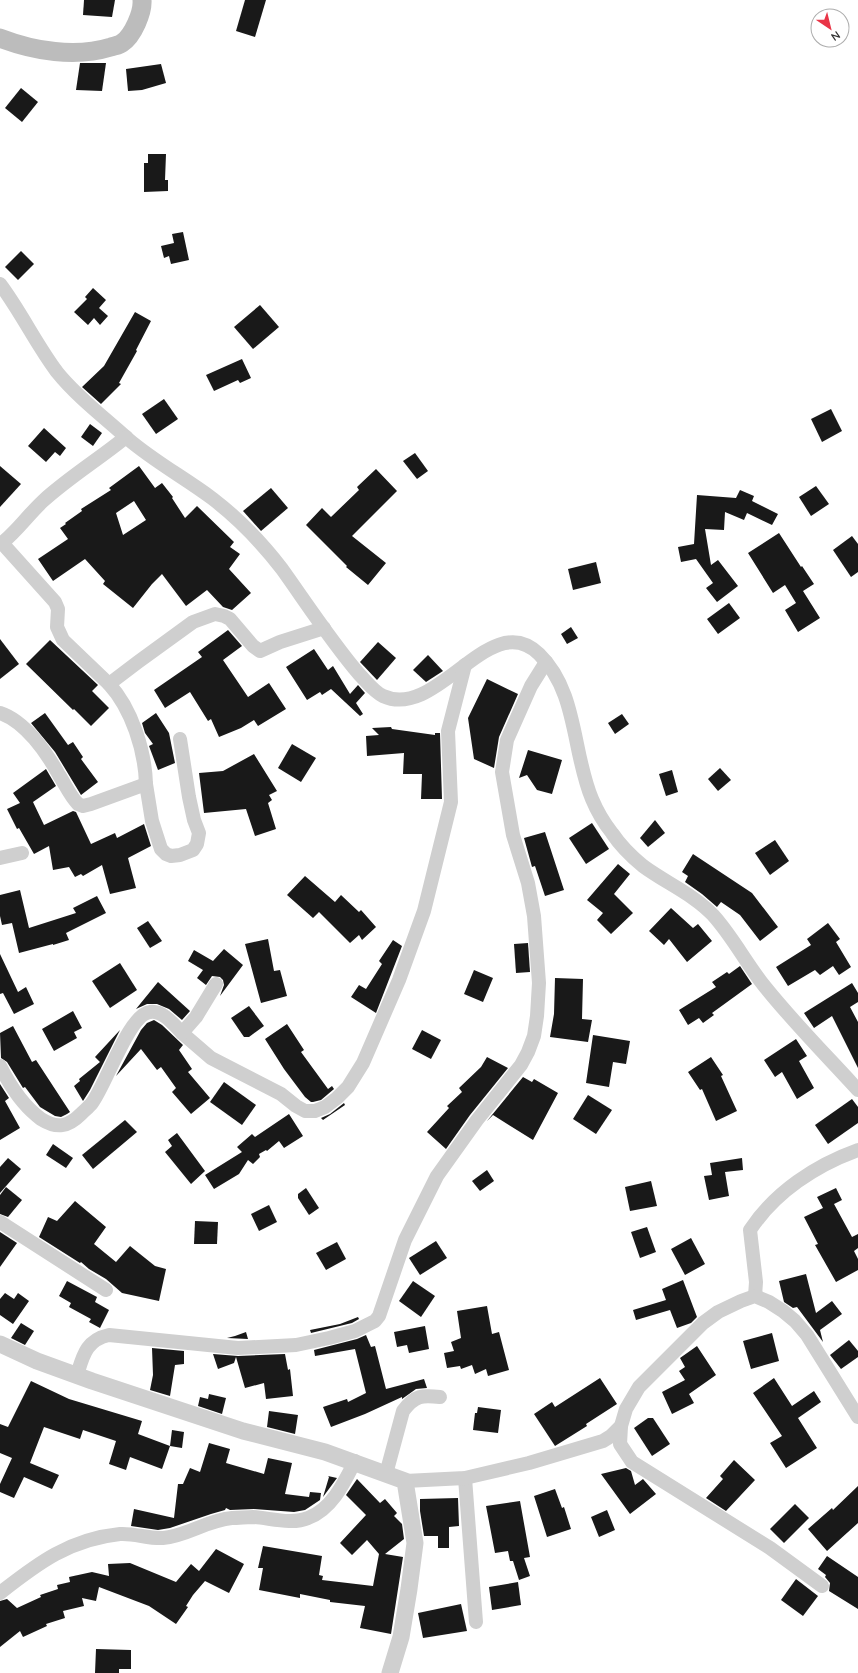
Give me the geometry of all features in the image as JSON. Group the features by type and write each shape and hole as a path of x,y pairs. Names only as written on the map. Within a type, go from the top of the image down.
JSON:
{"main road":[{"path":"0,38 40,50 77,52 98,51 122,44 135,27 142,5 142,0"}],"street":[{"path":"0,284 60,376 148,456 213,499 248,530 280,567 361,676 382,696 403,700 415,698 427,692 482,653 501,644 514,641 525,644 538,652 558,680 568,704 585,779 592,800 612,834 628,852 644,866 710,912 725,929 778,1004 858,1090"},
{"path":"126,437 44,500 25,519 13,534 2,543 55,602 58,609 57,627 63,640 109,684 132,720 146,766 146,784 152,821 160,849 171,856 180,855 193,850 197,844 199,833 188,797 180,739"},
{"path":"109,684 194,622 206,616 220,614 230,619 252,646 260,651 280,642 324,628"},
{"path":"77,1375 87,1349 94,1340 109,1335 238,1348 296,1345 355,1331 375,1322 379,1316 405,1240 437,1176 477,1120 521,1065 534,1036 538,1016 539,983 534,916 528,884 513,835 502,772 507,740 532,686 546,662"},
{"path":"0,1066 7,1080 30,1110 50,1125 59,1126 68,1124 77,1118 92,1103 137,1019 150,1012 157,1012 165,1017 210,1058 270,1088 305,1111 315,1111 325,1107 337,1098 348,1086 362,1062 399,980 424,911 451,802 448,731 465,665"},
{"path":"0,713 9,716 19,723 30,734 57,771 74,801 78,804 83,806 91,804 146,784"},
{"path":"0,858 22,853"},
{"path":"182,1033 196,1017 216,984"},
{"path":"755,1296 756,1282 750,1230 759,1215 776,1198 803,1177 858,1150"},
{"path":"0,1222 106,1290"},
{"path":"822,1586 770,1548 632,1462 620,1444 621,1426 626,1409 639,1387 703,1323 718,1312 755,1296 769,1302 783,1311 795,1321 807,1335 858,1417"},
{"path":"0,1344 37,1361 77,1375 243,1431 355,1461 405,1481 465,1478 529,1463 603,1442 621,1426"},
{"path":"386,1474 403,1410 409,1402 416,1398 426,1396 440,1397"},
{"path":"0,1593 37,1564 72,1545 98,1537 122,1534 161,1538 182,1534 220,1519 252,1517 297,1521 308,1518 326,1506 340,1491 355,1461"},
{"path":"465,1478 476,1622"},
{"path":"390,1673 402,1630 415,1543 405,1481"}],"building":[{"path":"84,0 115,0 112,17 83,15"},
{"path":"245,0 266,0 255,37 236,31"},
{"path":"80,63 106,63 102,91 76,90"},
{"path":"161,64 166,83 142,90 128,91 126,69"},
{"path":"21,88 38,102 22,122 5,108"},
{"path":"148,154 166,154 165,180 168,180 168,191 144,192 144,163 148,163"},
{"path":"183,232 189,260 171,264 169,256 164,258 161,246 174,243 172,234"},
{"path":"21,251 34,264 18,280 5,267"},
{"path":"93,288 106,300 99,308 108,316 100,325 94,318 88,325 74,312 87,299 85,297"},
{"path":"260,305 279,327 253,349 234,327"},
{"path":"135,312 151,321 136,350 137,351 119,383 121,384 101,404 82,387 104,366"},
{"path":"242,359 251,378 240,383 238,380 214,391 206,375"},
{"path":"164,399 178,419 156,434 142,414"},
{"path":"831,409 842,431 822,442 811,419"},
{"path":"90,424 102,433 93,446 81,437"},
{"path":"44,428 66,448 60,456 55,452 46,462 28,446"},
{"path":"415,453 428,471 417,479 403,461"},
{"path":"0,466 21,484 0,507"},
{"path":"139,466 155,488 162,483 173,497 172,498 185,518 197,506 234,542 230,547 240,554 229,569 251,593 232,610 223,607 207,590 186,606 162,574 133,608 103,584 105,581 85,559 53,581 38,559 68,539 60,528 82,511 81,509 111,490 109,488","holes":["134,501 146,520 123,535 116,513"]},
{"path":"376,469 397,491 352,536 386,563 368,585 346,567 347,566 306,525 322,508 331,517 359,490 357,487"},
{"path":"816,486 829,504 811,516 799,497"},
{"path":"271,488 288,508 261,531 243,511"},
{"path":"740,490 754,496 752,501 778,514 772,525 747,513 744,520 725,512 724,530 705,529 711,565 718,560 738,586 717,602 706,588 713,583 696,559 681,562 678,547 694,544 697,495 736,498"},
{"path":"779,533 814,584 803,591 820,618 798,632 785,610 796,603 785,585 773,593 748,553"},
{"path":"852,536 858,544 858,572 851,577 833,550"},
{"path":"596,562 601,583 573,590 568,569"},
{"path":"729,603 740,618 718,634 707,619"},
{"path":"571,627 578,638 567,644 561,634"},
{"path":"228,630 242,646 223,660 248,697 269,683 286,709 258,726 254,720 241,728 219,737 211,719 208,721 190,692 165,708 154,690 202,657 198,652"},
{"path":"0,639 19,664 0,679"},
{"path":"50,640 98,685 92,691 109,708 91,726 26,664"},
{"path":"378,642 396,658 377,680 360,662"},
{"path":"314,649 328,670 333,666 350,694 358,685 365,693 356,703 363,714 360,716 331,689 322,695 320,692 307,700 286,667"},
{"path":"428,655 443,671 426,682 413,670"},
{"path":"487,679 518,694 499,737 494,768 474,759 468,718"},
{"path":"45,713 68,745 73,742 83,757 81,759 98,782 81,795 55,752 31,723"},
{"path":"156,713 169,733 175,763 158,770 149,746 153,744 145,733 142,723"},
{"path":"622,714 629,724 615,734 608,723"},
{"path":"391,727 392,729 435,735 435,733 440,733 442,799 421,799 422,774 403,774 404,753 367,756 366,736 379,735 372,728"},
{"path":"292,744 316,758 301,782 278,768"},
{"path":"528,750 562,760 552,794 537,790 527,775 519,778"},
{"path":"254,754 277,791 269,795 272,800 268,803 276,829 255,836 246,809 204,813 199,773 223,771"},
{"path":"720,768 731,780 718,791 708,779"},
{"path":"46,769 56,786 33,802 44,825 73,811 76,812 91,844 115,833 117,838 144,824 151,846 128,858 136,888 110,894 102,865 83,876 81,874 75,877 69,867 53,870 49,846 34,854 19,828 17,829 7,809 20,803 13,793"},
{"path":"672,770 678,792 666,796 659,774"},
{"path":"655,820 665,833 648,847 640,838"},
{"path":"592,823 609,849 586,864 569,838"},
{"path":"545,832 564,890 545,896 535,866 532,867 524,838"},
{"path":"775,840 789,861 770,875 755,853"},
{"path":"693,854 752,893 778,927 760,941 740,915 721,902 717,907 685,882 688,876 682,872"},
{"path":"618,864 630,874 614,894 633,913 611,934 597,920 603,913 587,900"},
{"path":"305,876 335,902 341,895 359,912 361,910 376,927 362,940 359,935 350,943 319,912 313,918 287,895"},
{"path":"20,890 29,928 76,913 73,908 97,896 106,913 66,933 69,940 19,953 12,923 2,925 0,916 0,895"},
{"path":"671,908 693,928 698,924 712,941 687,962 669,939 664,945 649,931"},
{"path":"148,921 162,941 150,948 137,928"},
{"path":"828,923 840,939 836,942 851,967 839,975 833,966 820,975 815,970 788,986 776,967 811,945 807,939"},
{"path":"268,939 274,971 280,970 287,996 261,1003 245,944"},
{"path":"393,940 402,946 376,1013 351,997 359,985 366,989 382,964 379,961"},
{"path":"528,943 530,972 516,973 514,944"},
{"path":"224,949 243,965 220,996 224,985 223,980 220,977 212,976 206,985 197,978 203,970 188,961 194,950 213,961"},
{"path":"0,954 18,992 26,987 34,1004 14,1014 3,993 0,994"},
{"path":"120,963 137,990 110,1008 92,981"},
{"path":"740,966 752,984 712,1013 714,1015 703,1023 699,1018 688,1025 679,1010 716,987 712,982 727,972 729,974"},
{"path":"474,970 493,978 483,1002 464,994"},
{"path":"555,978 583,979 582,1019 592,1020 588,1042 550,1037 554,1014"},
{"path":"158,982 190,1011 182,1020 169,1009 157,1004 147,1004 136,1009"},
{"path":"852,983 858,993 858,1002 850,1007 858,1022 858,1068 832,1016 814,1028 804,1013"},
{"path":"249,1006 264,1026 249,1037 244,1037 231,1018"},
{"path":"73,1011 82,1028 74,1032 77,1038 54,1051 42,1029"},
{"path":"154,1020 162,1025 183,1045 179,1050 192,1069 188,1072 210,1098 191,1114 172,1092 176,1088 161,1067 157,1070 141,1049 116,1076 141,1030 147,1023"},
{"path":"287,1024 304,1050 301,1052 328,1089 332,1086 334,1089 321,1100 311,1102 305,1097 284,1069 265,1039"},
{"path":"13,1026 32,1062 36,1060 70,1112 67,1114 61,1117 55,1116 40,1107 25,1087 23,1088 7,1062 1,1058 0,1033"},
{"path":"120,1030 83,1101 74,1086 80,1081 79,1079 100,1062 95,1057"},
{"path":"422,1030 441,1040 431,1059 412,1049"},
{"path":"593,1035 630,1041 626,1064 613,1062 609,1087 586,1083"},
{"path":"796,1039 807,1056 799,1061 814,1088 797,1099 782,1072 775,1077 764,1060"},
{"path":"487,1057 508,1068 470,1115 446,1149 427,1132 449,1108 447,1106 462,1092 459,1088 481,1067"},
{"path":"711,1057 723,1075 721,1076 737,1111 716,1121 702,1089 700,1090 688,1072"},
{"path":"523,1077 532,1082 534,1079 558,1093 533,1140 493,1115 487,1121"},
{"path":"224,1082 256,1105 242,1125 210,1102"},
{"path":"0,1084 9,1098 5,1101 20,1128 0,1140"},
{"path":"588,1095 612,1110 596,1134 573,1119"},
{"path":"852,1099 858,1107 858,1123 828,1144 815,1125"},
{"path":"344,1103 345,1105 323,1120 321,1118 330,1114"},
{"path":"289,1114 303,1136 284,1148 279,1141 267,1151 266,1150 259,1154 260,1157 253,1164 248,1160 239,1174 214,1189 205,1175 242,1152 237,1147 252,1134 255,1137"},
{"path":"125,1120 137,1132 93,1169 82,1155"},
{"path":"177,1133 205,1171 191,1184 165,1152 172,1146 168,1140"},
{"path":"53,1144 73,1158 66,1168 46,1155"},
{"path":"8,1158 21,1169 0,1193 0,1167"},
{"path":"742,1158 743,1170 725,1172 729,1196 709,1200 704,1176 712,1175 710,1163"},
{"path":"487,1170 494,1181 480,1191 472,1181"},
{"path":"651,1181 657,1206 630,1211 625,1187"},
{"path":"6,1187 22,1200 8,1217 0,1214 0,1195"},
{"path":"306,1188 319,1208 309,1215 298,1198 298,1194"},
{"path":"836,1188 842,1200 834,1204 852,1237 858,1234 858,1248 854,1251 858,1259 858,1270 836,1282 815,1245 818,1244 804,1217 823,1208 817,1197"},
{"path":"75,1201 106,1227 94,1244 116,1262 130,1246 155,1266 166,1269 159,1301 122,1293 106,1279 89,1269 81,1262 80,1263 39,1237 48,1217 57,1221"},
{"path":"269,1205 277,1222 259,1231 251,1214"},
{"path":"195,1221 218,1222 217,1244 194,1244"},
{"path":"647,1227 656,1252 640,1258 631,1232"},
{"path":"0,1232 17,1243 0,1267"},
{"path":"691,1238 705,1264 685,1275 671,1249"},
{"path":"436,1241 447,1258 420,1275 409,1258"},
{"path":"337,1242 346,1259 326,1270 316,1253"},
{"path":"806,1274 816,1313 832,1301 842,1314 820,1330 823,1342 797,1307 793,1308 784,1302 779,1281"},
{"path":"683,1280 697,1317 691,1323 677,1328 670,1310 636,1320 633,1310 666,1300 662,1289"},
{"path":"67,1281 97,1297 95,1302 109,1310 100,1328 89,1322 91,1319 69,1307 71,1303 59,1296"},
{"path":"413,1281 435,1296 421,1317 399,1301"},
{"path":"5,1293 14,1299 18,1293 29,1301 13,1324 0,1315 0,1299"},
{"path":"487,1306 492,1334 499,1332 509,1370 488,1376 486,1369 475,1374 472,1365 461,1369 460,1366 447,1368 444,1353 454,1351 451,1342 461,1338 457,1311"},
{"path":"358,1317 359,1319 352,1323 311,1333 310,1330 340,1324"},
{"path":"21,1323 34,1331 25,1345 11,1338"},
{"path":"425,1326 429,1349 409,1353 407,1345 397,1347 394,1332"},
{"path":"246,1332 248,1339 227,1338 235,1336"},
{"path":"772,1333 779,1361 751,1369 743,1341"},
{"path":"366,1335 371,1347 375,1346 386,1389 424,1379 427,1388 416,1389 402,1399 402,1397 365,1414 331,1427 323,1407 347,1399 348,1402 366,1393 355,1349 315,1356 314,1350 357,1339"},
{"path":"849,1340 858,1351 858,1357 841,1369 830,1355"},
{"path":"697,1346 716,1375 689,1394 694,1403 672,1414 662,1392 685,1380 679,1371 685,1367 680,1358"},
{"path":"152,1348 184,1351 184,1364 175,1365 170,1396 150,1390 153,1375"},
{"path":"213,1354 238,1356 285,1354 288,1370 290,1369 293,1396 266,1399 264,1383 245,1388 236,1357 234,1363 218,1369"},
{"path":"600,1378 617,1404 586,1424 587,1426 555,1446 534,1414 552,1402 555,1407"},
{"path":"774,1378 792,1406 814,1391 821,1402 798,1418 817,1448 786,1468 770,1443 782,1436 753,1393"},
{"path":"31,1381 69,1399 142,1421 138,1434 170,1446 162,1469 130,1457 126,1470 109,1464 116,1441 83,1430 80,1439 44,1427 30,1463 59,1475 52,1489 24,1477 14,1498 0,1492 0,1484 12,1458 0,1453 0,1424 8,1427"},
{"path":"209,1394 226,1398 222,1414 198,1406 200,1397 208,1399"},
{"path":"478,1407 501,1410 498,1433 473,1430 475,1413 477,1413"},
{"path":"269,1411 298,1415 295,1434 267,1427"},
{"path":"648,1418 653,1418 670,1444 652,1456 634,1428"},
{"path":"172,1430 184,1432 182,1448 170,1446"},
{"path":"209,1443 230,1449 226,1463 264,1474 268,1458 292,1463 285,1494 309,1497 310,1492 321,1493 320,1500 305,1510 294,1512 254,1509 230,1510 226,1508 225,1510 170,1528 158,1530 131,1526 134,1509 174,1518 178,1484 183,1484 190,1468 200,1472"},
{"path":"734,1460 755,1480 726,1511 706,1498 723,1479 720,1476"},
{"path":"626,1468 631,1471 635,1485 643,1479 656,1494 630,1514 601,1474"},
{"path":"328,1476 337,1478 323,1497 329,1477"},
{"path":"357,1479 380,1503 385,1499 397,1513 394,1516 402,1524 404,1539 385,1554 403,1557 391,1634 360,1628 365,1606 330,1602 330,1600 300,1594 300,1598 259,1590 263,1568 258,1568 263,1546 322,1556 319,1575 323,1576 322,1580 373,1586 379,1554 367,1540 352,1555 340,1543 366,1515 346,1495"},
{"path":"858,1486 858,1523 827,1551 808,1529 832,1508 833,1510"},
{"path":"555,1489 562,1508 564,1507 571,1529 547,1537 534,1496"},
{"path":"458,1498 459,1526 449,1527 449,1548 438,1548 438,1536 424,1536 420,1511 420,1499"},
{"path":"520,1501 530,1557 524,1558 530,1576 519,1580 513,1561 510,1561 508,1551 495,1553 486,1506"},
{"path":"795,1504 809,1518 784,1543 770,1529"},
{"path":"607,1510 615,1530 599,1537 591,1517"},
{"path":"216,1549 244,1564 229,1593 205,1581 193,1595 186,1606 188,1607 176,1624 149,1606 99,1587 96,1601 82,1598 84,1606 63,1611 65,1618 46,1624 47,1626 23,1637 20,1631 0,1647 0,1601 7,1599 17,1608 41,1597 40,1595 58,1589 57,1585 70,1582 69,1577 92,1572 109,1576 108,1564 130,1563 176,1582 191,1564 199,1571"},
{"path":"827,1556 858,1577 858,1609 829,1591 830,1583 825,1577 826,1575 818,1569"},
{"path":"796,1579 818,1596 803,1616 781,1600"},
{"path":"518,1582 521,1605 492,1610 489,1587"},
{"path":"461,1604 467,1631 423,1638 418,1613"},
{"path":"96,1649 131,1650 131,1669 119,1669 119,1673 95,1673"}]}
